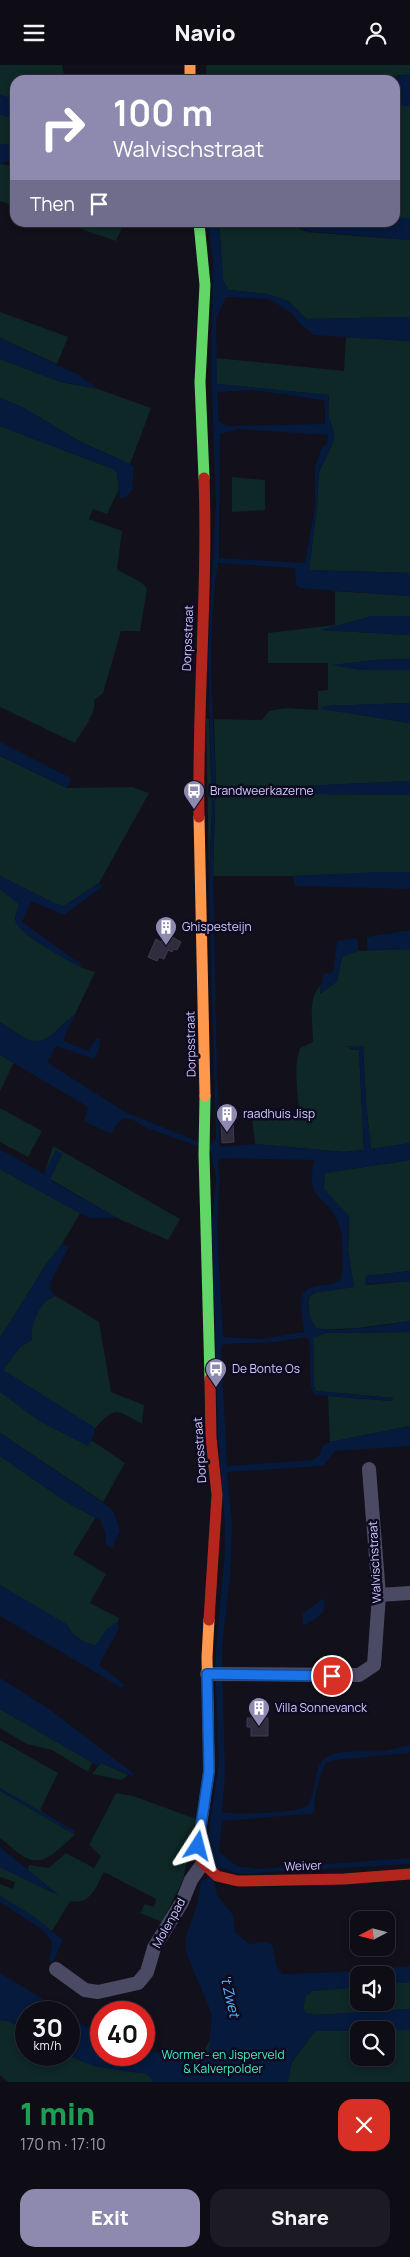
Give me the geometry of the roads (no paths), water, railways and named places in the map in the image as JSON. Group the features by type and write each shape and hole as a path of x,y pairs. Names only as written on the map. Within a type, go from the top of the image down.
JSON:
{"street":[{"name":"Dorpsstraat","path":"199,227 205,285 200,382 206,532 198,743 205,1087 204,1154 211,1438 217,1495 210,1673 209,1771 198,1854 209,1869"},
{"name":"Walvischstraat","path":"210,1673 318,1676 359,1675 374,1665 379,1595 369,1469"},
{"path":"379,1595 410,1593"},
{"name":"Weiver","path":"209,1869 238,1881 410,1874"},
{"name":"Molenpad","path":"56,1969 85,1990 98,1993 138,1983 147,1972 154,1948 182,1902 191,1880 209,1869"}],"water":[{"path":"410,75 410,106 400,106 400,76"},
{"path":"0,95 10,98 10,117 0,114"},
{"path":"0,144 10,145 10,160 0,163"},
{"path":"400,218 410,218 410,240 307,231 296,227 400,227"},
{"name":"'t Zwet","path":"209,227 219,227 223,279 228,290 267,294 288,301 307,319 410,317 410,341 314,335 299,323 293,314 269,299 226,297 216,319 217,384 329,395 328,414 334,434 333,442 319,472 309,570 410,573 410,596 300,588 296,585 295,568 218,563 214,591 211,675 216,787 229,790 229,793 218,795 215,801 213,862 220,1147 255,1144 344,1152 364,1150 359,1050 344,1046 363,1046 366,1104 371,1149 410,1143 410,1160 325,1173 324,1189 349,1216 348,1251 354,1287 313,1293 308,1300 313,1325 319,1328 344,1330 410,1321 410,1332 326,1333 313,1338 314,1386 316,1391 393,1398 393,1401 315,1395 311,1387 309,1341 306,1337 276,1342 223,1344 221,1348 227,1466 313,1460 320,1454 323,1445 330,1442 410,1426 410,1446 335,1451 323,1466 227,1472 232,1525 230,1575 222,1646 225,1776 222,1812 267,1813 303,1808 311,1800 319,1766 327,1757 333,1754 355,1751 384,1751 410,1745 410,1753 334,1760 326,1763 318,1786 314,1805 315,1809 310,1816 307,1814 222,1821 219,1852 237,1866 257,1869 410,1858 410,1864 253,1873 235,1873 220,1867 214,1883 217,1895 233,1915 235,1932 249,1944 263,1942 272,1944 276,1964 282,1974 350,1971 350,1988 312,1991 306,1996 303,2009 306,2013 316,2015 410,2009 410,2030 395,2030 395,2021 350,2021 350,2031 315,2031 292,2062 288,2082 152,2082 152,2079 147,2074 94,2066 155,2066 155,2052 189,2057 208,2057 212,2015 186,1952 186,1936 197,1905 201,1881 209,1878 206,1846 219,1764 215,1661 225,1553 225,1526 218,1434 212,1223 216,1179 211,1151 124,1118 116,1125 111,1134 84,1121 88,1107 0,1055 0,1022 24,1038 40,1041 55,1032 75,1014 64,1041 88,1051 96,1039 100,1039 99,1049 94,1059 56,1046 47,1062 123,1111 199,1142 210,1145 216,1139 209,887 212,809 208,655 216,504 211,365 213,261","holes":["253,390 323,400 325,403 325,424 226,426 219,421 217,392","239,429 328,435 327,444 322,447 315,467 315,506 305,563 219,558 220,434","222,1158 314,1160 312,1174 314,1191 333,1213 342,1235 342,1277 338,1281 314,1287 305,1292 301,1305 304,1332 261,1339 223,1337 217,1226 220,1178 218,1161"]},
{"path":"0,338 77,374 98,389 61,382 0,359"},
{"path":"0,398 22,407 79,441 130,464 134,468 132,490 126,497 120,498 117,473 113,469 0,426"},
{"path":"373,616 410,616 410,635 320,630"},
{"path":"410,659 410,670 362,670 332,665 374,660"},
{"path":"410,703 410,723 322,709 325,706"},
{"path":"0,742 71,778 67,788 0,756"},
{"path":"410,781 410,795 238,793 238,789"},
{"path":"410,872 410,889 295,886 293,876"},
{"path":"0,876 56,904 64,906 99,883 103,886 64,915 31,901 22,922 82,965 80,967 32,938 17,925 15,917 19,904 0,889"},
{"path":"410,930 410,949 367,950 367,937"},
{"path":"357,938 359,951 342,957 337,981 320,994 323,974 333,972 337,941"},
{"path":"0,1149 44,1174 56,1150 62,1154 50,1180 117,1218 90,1218 0,1169"},
{"path":"62,1244 69,1247 51,1281 50,1290 56,1296 45,1302 37,1314 32,1327 32,1340 20,1347 3,1370 94,1427 94,1435 88,1446 39,1421 0,1392 0,1338 47,1263"},
{"path":"410,1271 410,1281 365,1284 366,1276"},
{"path":"0,1433 114,1512 120,1531 112,1548 106,1545 105,1532 101,1521 68,1503 0,1456"},
{"path":"0,1585 68,1625 79,1639 95,1646 107,1629 118,1622 118,1630 99,1665 125,1685 122,1688 0,1616"},
{"path":"324,1598 324,1609 320,1615 303,1626 303,1613"},
{"path":"0,1678 49,1709 134,1774 132,1776 101,1763 98,1766 0,1709"},
{"path":"0,1788 75,1831 73,1834 0,1791"},
{"path":"0,1847 60,1896 0,1867"},
{"path":"0,1896 32,1915 63,1940 53,1962 49,1960 52,1942 43,1930 0,1902"},
{"path":"410,1966 410,1982 395,1983 395,1967"},
{"path":"0,1973 46,2001 15,2001 15,2024 0,2020"},
{"path":"80,2023 90,2029 90,2064 80,2060"}],"place":[{"name":"Brandweerkazerne","path":"194,810"},
{"name":"Ghispesteijn","path":"166,946"},
{"name":"raadhuis Jisp","path":"227,1133"},
{"name":"De Bonte Os","path":"216,1388"},
{"name":"Villa Sonnevanck","path":"259,1727"}],"park label":[{"name":"Wormer- en Jisperveld & Kalverpolder","path":"223,2062"}]}
